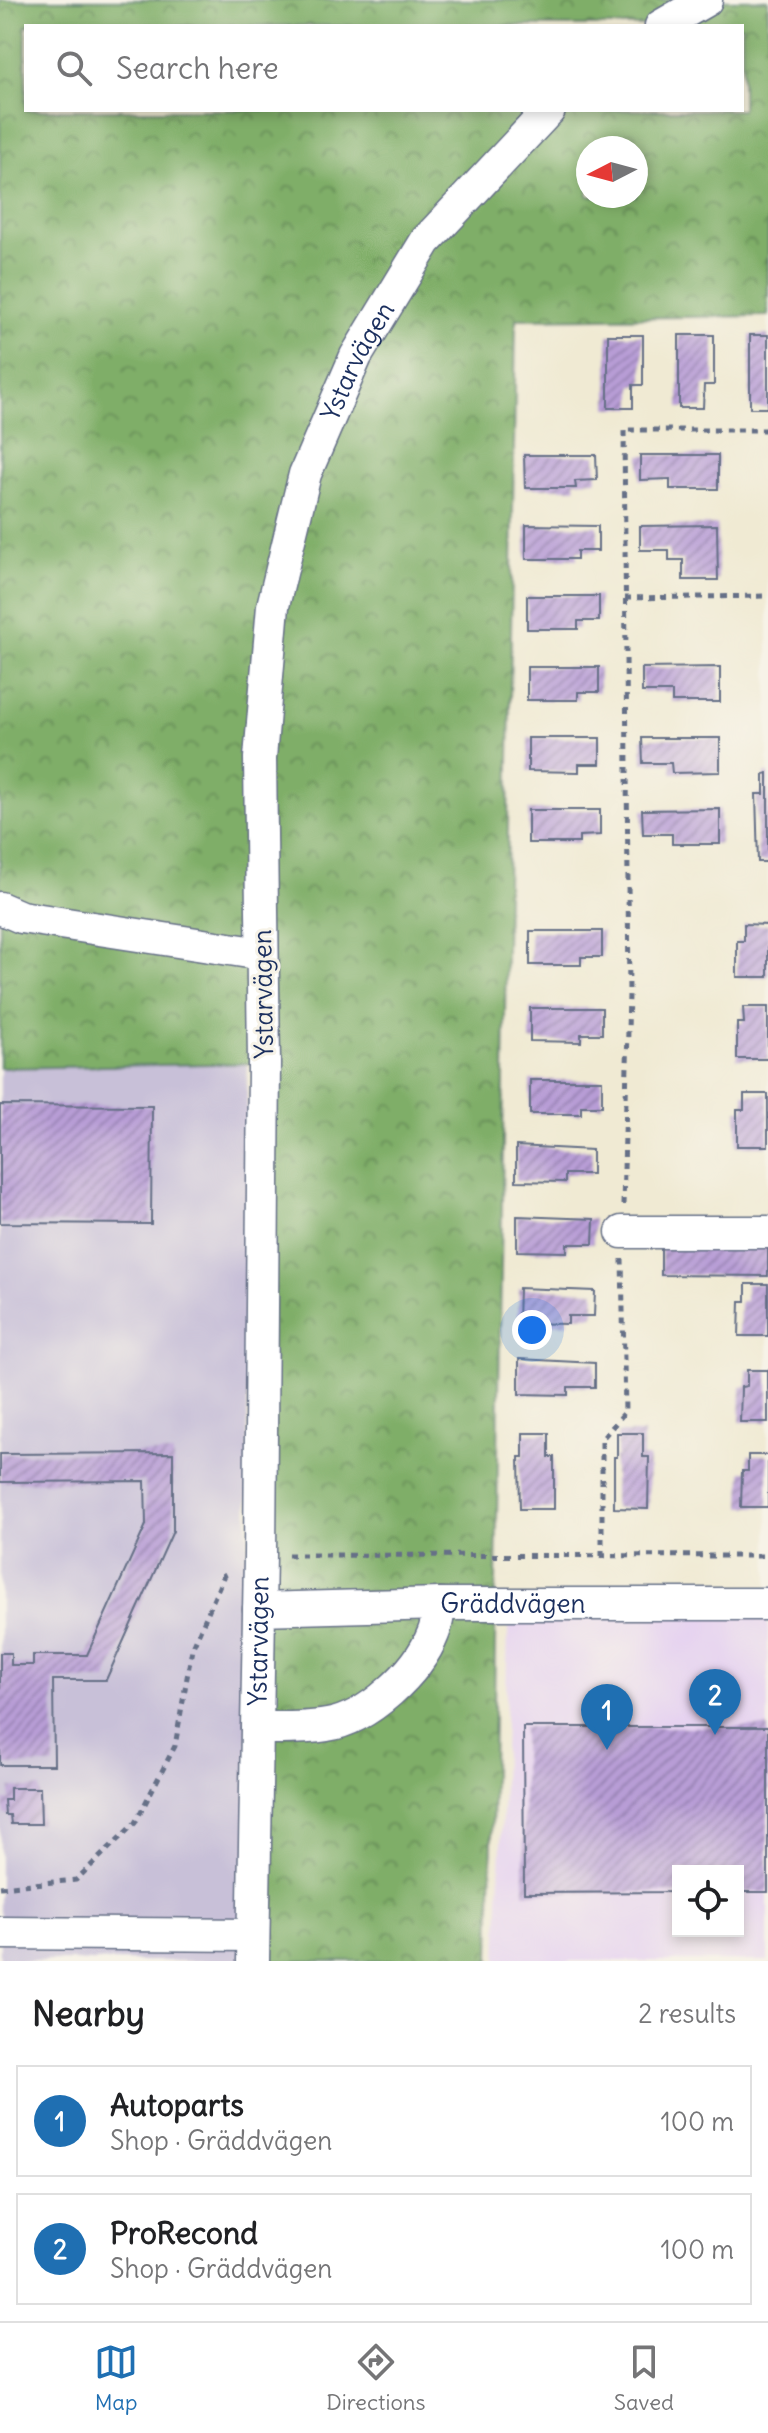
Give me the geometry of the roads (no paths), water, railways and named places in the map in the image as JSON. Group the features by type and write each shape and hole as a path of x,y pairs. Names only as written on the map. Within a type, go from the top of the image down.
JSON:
{"street":[{"path":"664,24 706,0"},
{"name":"Ystarvägen","path":"253,1948 260,1555 260,758 272,621 305,474 356,356 426,241 547,112"},
{"path":"0,908 36,920 262,954"},
{"path":"622,1232 768,1232"},
{"path":"257,1728 329,1725 357,1715 382,1699 405,1677 433,1635 440,1604"},
{"name":"Gräddvägen","path":"259,1609 440,1604 768,1604"},
{"path":"0,1933 253,1948"}],"place":[{"name":"ProRecond","path":"715,1735"},
{"name":"Autoparts","path":"607,1750"}]}
